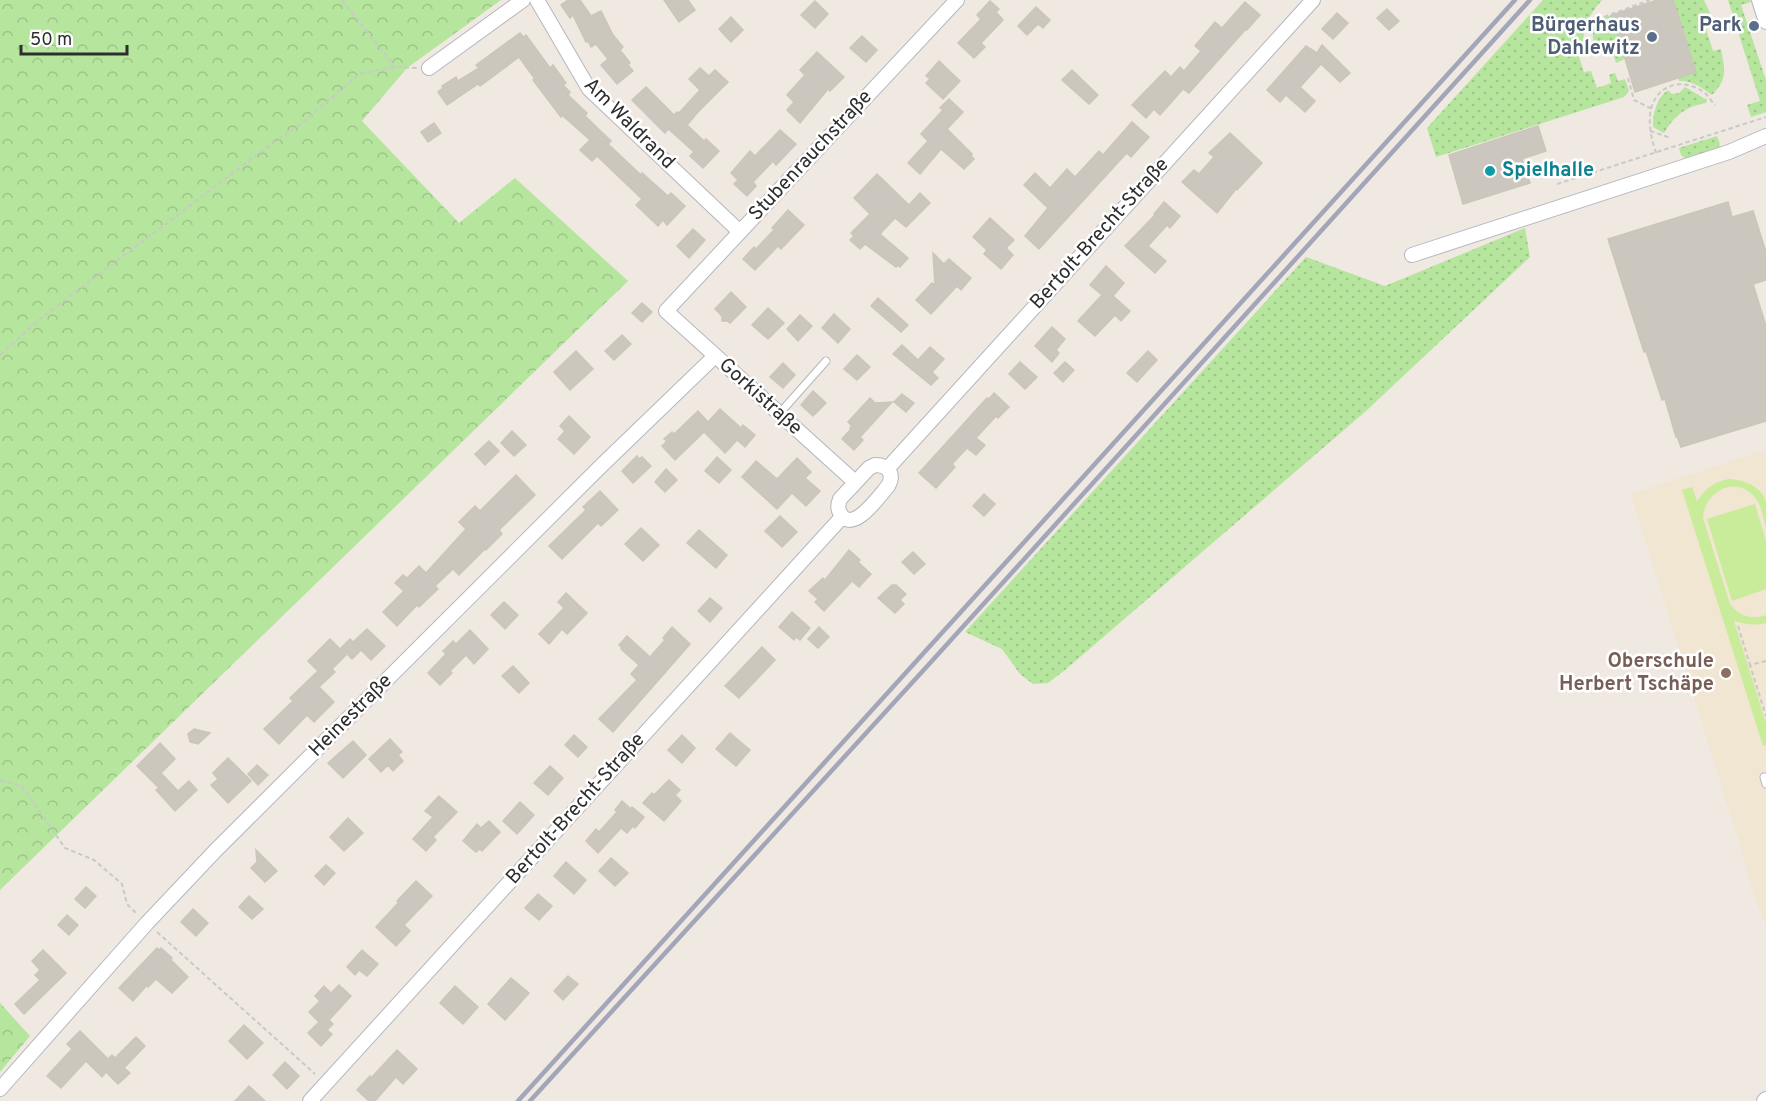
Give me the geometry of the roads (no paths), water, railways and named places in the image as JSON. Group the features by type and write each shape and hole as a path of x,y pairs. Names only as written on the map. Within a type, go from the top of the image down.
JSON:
{"street":[{"path":"429,68 523,0"},
{"name":"Am Waldrand","path":"537,0 589,89 740,232"},
{"name":"Stubenrauchstraße","path":"666,311 957,0"},
{"name":"Bertolt-Brecht-Straße","path":"310,1101 843,517 854,520 861,517 888,486 891,474 888,468 1313,0"},
{"path":"1759,0 1766,22"},
{"path":"1412,255 1729,152 1766,136"},
{"name":"Gorkistraße","path":"666,311 855,483"},
{"name":"Heinestraße","path":"0,1089 147,923 216,850 578,489 715,357"},
{"path":"843,517 838,511 838,504 855,483 875,465 888,468"}],"lane":[{"path":"779,414 826,362"},
{"path":"1766,777 1764,777 1766,784"}],"railway":[{"path":"518,1101 1515,0"},
{"path":"530,1101 1530,0"}],"place":[{"name":"Park","path":"1754,26"},
{"name":"Bürgerhaus Dahlewitz","path":"1652,37"},
{"name":"Spielhalle","path":"1490,171"},
{"name":"Oberschule Herbert Tschäpe","path":"1726,673"}]}
